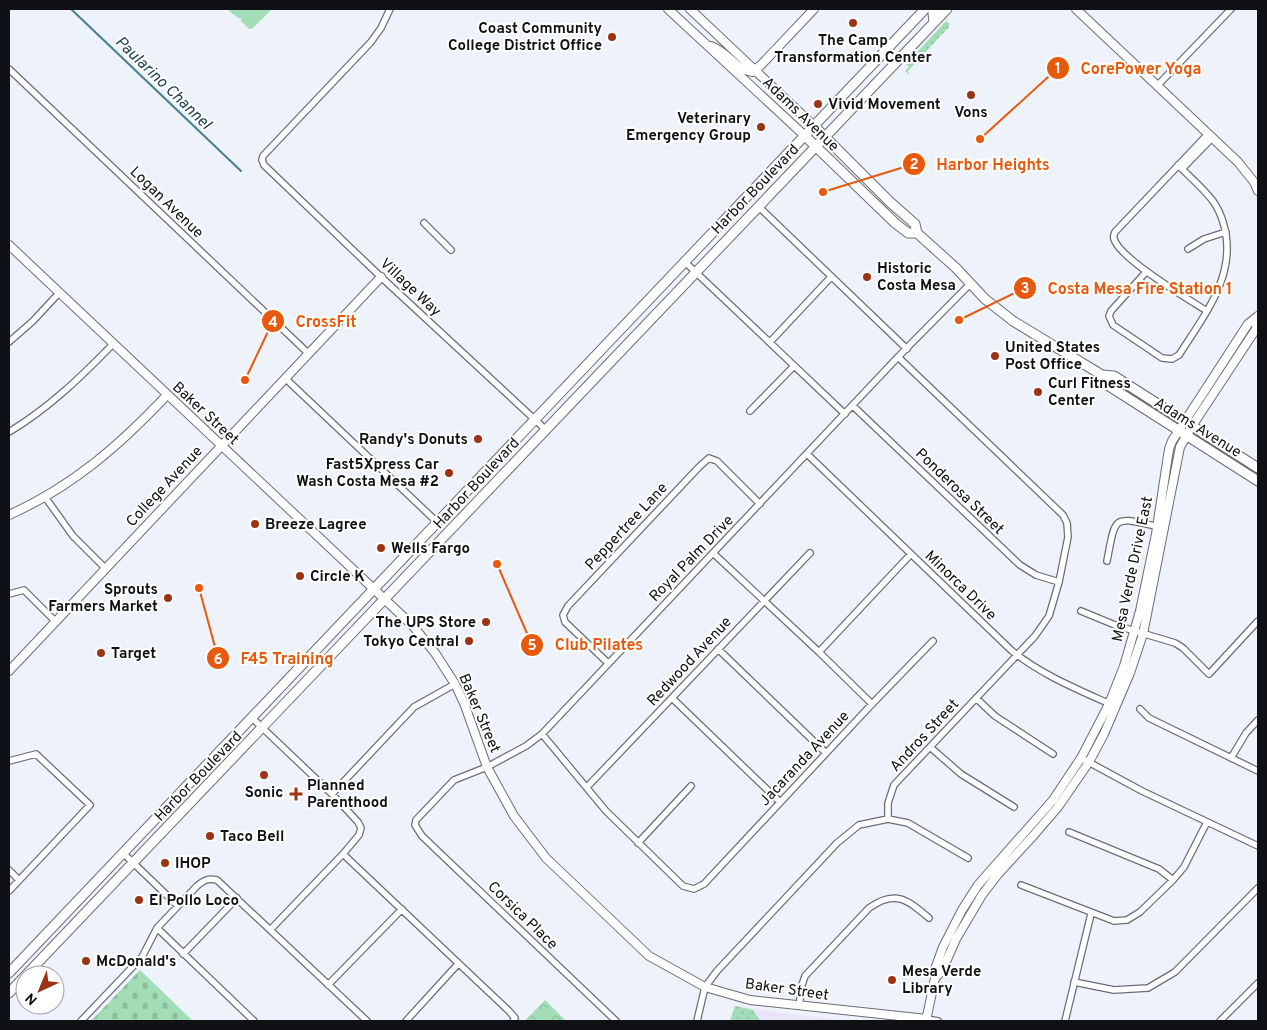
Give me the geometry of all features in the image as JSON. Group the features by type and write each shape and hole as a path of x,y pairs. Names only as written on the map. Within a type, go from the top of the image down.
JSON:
{"main road":[{"name":"Harbor Boulevard","path":"9,973 925,9"},
{"path":"934,22 933,13 936,9"},
{"name":"Harbor Boulevard","path":"38,963 946,9"},
{"name":"Adams Avenue","path":"814,126 891,203 915,224 917,233 946,259 985,299 1012,321 1102,375 1114,376 1258,468"},
{"name":"Adams Avenue","path":"805,136 895,223 908,233 917,233"},
{"name":"Adams Avenue","path":"1102,375 1109,386 1258,481"},
{"path":"27,954 38,963"}],"street":[{"name":"Village Way","path":"390,9 381,28 371,42 263,156 262,160 264,165 381,277 545,429"},
{"name":"Adams Avenue","path":"668,9 805,136"},
{"name":"Adams Avenue","path":"690,9 814,126"},
{"path":"718,34 708,45 721,50 738,66 752,72 814,9"},
{"path":"1076,9 1238,162 1254,182 1258,191"},
{"path":"1157,86 1231,9"},
{"name":"Logan Avenue","path":"9,69 309,354"},
{"path":"1207,311 1146,272 1117,246 1114,238 1115,232 1210,136"},
{"path":"1146,272 1111,311 1109,316 1112,325 1162,358 1172,359 1179,355 1207,311 1225,273 1228,254 1226,232 1214,202 1180,167"},
{"path":"758,206 907,348"},
{"path":"424,223 451,250"},
{"path":"1188,249 1204,240 1226,232"},
{"name":"Baker Street","path":"9,245 413,626 435,653 455,684 464,703 487,767 514,816 546,858 649,956 706,987 750,1000 938,1021"},
{"path":"685,262 845,414"},
{"name":"College Avenue","path":"9,671 381,277"},
{"path":"770,342 832,277"},
{"name":"Royal Palm Drive","path":"415,825 420,814 454,780 487,767 526,746 542,734 898,357 970,284"},
{"path":"9,342 33,321 59,293"},
{"name":"Mesa Verde Drive East","path":"935,978 942,971 960,932 982,895 998,874 1058,807 1089,762 1139,633 1161,527 1169,448 1182,433 1256,329 1258,316"},
{"path":"9,432 73,385 113,344"},
{"name":"Andros Street","path":"888,819 888,803 894,785 1039,632 1049,616 1068,532 1065,519 1057,508 898,357"},
{"path":"750,411 794,366"},
{"path":"286,379 437,522"},
{"path":"9,515 45,497 89,468 110,452 139,425 167,395"},
{"name":"Ponderosa Street","path":"853,406 1020,565 1036,575 1058,582"},
{"name":"Minorca Drive","path":"807,454 1018,655 1058,680 1112,706"},
{"name":"Peppertree Lane","path":"608,662 565,622 563,615 568,606 699,467 709,458 717,461 760,504"},
{"path":"45,497 73,536 106,569"},
{"path":"1107,561 1113,529 1118,522 1126,520 1161,527"},
{"path":"714,553 872,704"},
{"name":"Redwood Avenue","path":"587,787 810,553"},
{"path":"819,652 911,554"},
{"path":"9,594 24,590 56,621"},
{"path":"1081,611 1108,623 1171,641 1180,646 1209,674 1258,622"},
{"name":"Jacaranda Avenue","path":"638,843 683,886 694,890 704,884 933,641"},
{"path":"718,649 826,753"},
{"path":"332,794 414,707 455,684"},
{"path":"672,698 780,802"},
{"path":"976,698 995,716 1052,754"},
{"name":"Mesa Verde Drive East","path":"926,1020 935,978 935,969 943,947 962,910 992,868 1030,828 1053,800 1112,706"},
{"path":"1140,709 1149,718 1258,771"},
{"path":"251,717 332,794 358,822 361,828 359,835 343,854 271,929"},
{"path":"1231,758 1246,733 1258,720"},
{"path":"542,734 606,811 638,843 691,786"},
{"path":"930,747 961,774 1014,807"},
{"path":"9,761 36,754 90,805 9,891"},
{"path":"1081,758 1142,791 1258,846"},
{"path":"697,1021 706,987 717,971 837,843 859,825 888,819 908,822 968,858"},
{"path":"1021,885 1091,914 1114,921 1127,920 1140,912 1184,867 1208,822"},
{"name":"Corsica Place","path":"415,825 422,836 616,1021"},
{"path":"1069,832 1159,869 1173,880"},
{"path":"123,853 178,906"},
{"path":"343,854 509,1011 514,1020"},
{"path":"9,870 19,880"},
{"path":"81,1021 142,957 157,928 204,880 210,878 217,880 237,898 367,1021"},
{"path":"1074,982 1114,990 1148,988 1175,972 1258,888"},
{"path":"183,954 237,898"},
{"path":"798,1006 805,976 869,908 876,903 891,898 906,900 929,918"},
{"path":"328,985 402,909"},
{"path":"1065,1021 1091,914"},
{"path":"157,928 254,1021"},
{"path":"406,1021 458,964"},
{"path":"1220,1021 1258,983"}],"shaded area":[{"path":"735,1006 783,1013 846,1021 730,1021"}],"green space":[{"path":"230,9 271,10 253,28 249,29 241,21 241,18 238,18 229,11"},
{"path":"946,21 950,24 949,27 908,71 909,75 905,71 909,67 906,64"},
{"path":"140,970 193,1021 91,1021"},
{"path":"545,1000 566,1021 525,1021"},
{"path":"735,1006 753,1010 760,1021 730,1021"}],"waterway":[{"name":"Paularino Channel","path":"71,9 241,171"}],"place":[{"name":"The Camp Transformation Center","path":"853,23"},
{"name":"Coast Community College District Office","path":"612,37"},
{"name":"Vons","path":"971,95"},
{"name":"Vivid Movement","path":"818,104"},
{"name":"Veterinary Emergency Group","path":"761,127"},
{"name":"CorePower Yoga","path":"980,139"},
{"name":"Harbor Heights","path":"823,192"},
{"name":"Historic Costa Mesa","path":"867,277"},
{"name":"Costa Mesa Fire Station 1","path":"959,320"},
{"name":"United States Post Office","path":"995,356"},
{"name":"CrossFit","path":"245,380"},
{"name":"Curl Fitness Center","path":"1038,392"},
{"name":"Randy's Donuts","path":"478,439"},
{"name":"Fast5Xpress Car Wash Costa Mesa #2","path":"449,473"},
{"name":"Breeze Lagree","path":"255,524"},
{"name":"Wells Fargo","path":"381,548"},
{"name":"Club Pilates","path":"497,564"},
{"name":"Circle K","path":"300,576"},
{"name":"F45 Training","path":"199,588"},
{"name":"Sprouts Farmers Market","path":"168,598"},
{"name":"The UPS Store","path":"486,622"},
{"name":"Tokyo Central","path":"469,641"},
{"name":"Target","path":"101,653"},
{"name":"Sonic","path":"264,775"},
{"name":"Planned Parenthood","path":"296,794"},
{"name":"Taco Bell","path":"210,836"},
{"name":"IHOP","path":"165,863"},
{"name":"El Pollo Loco","path":"139,900"},
{"name":"McDonald's","path":"86,961"},
{"name":"Mesa Verde Library","path":"892,980"}]}
